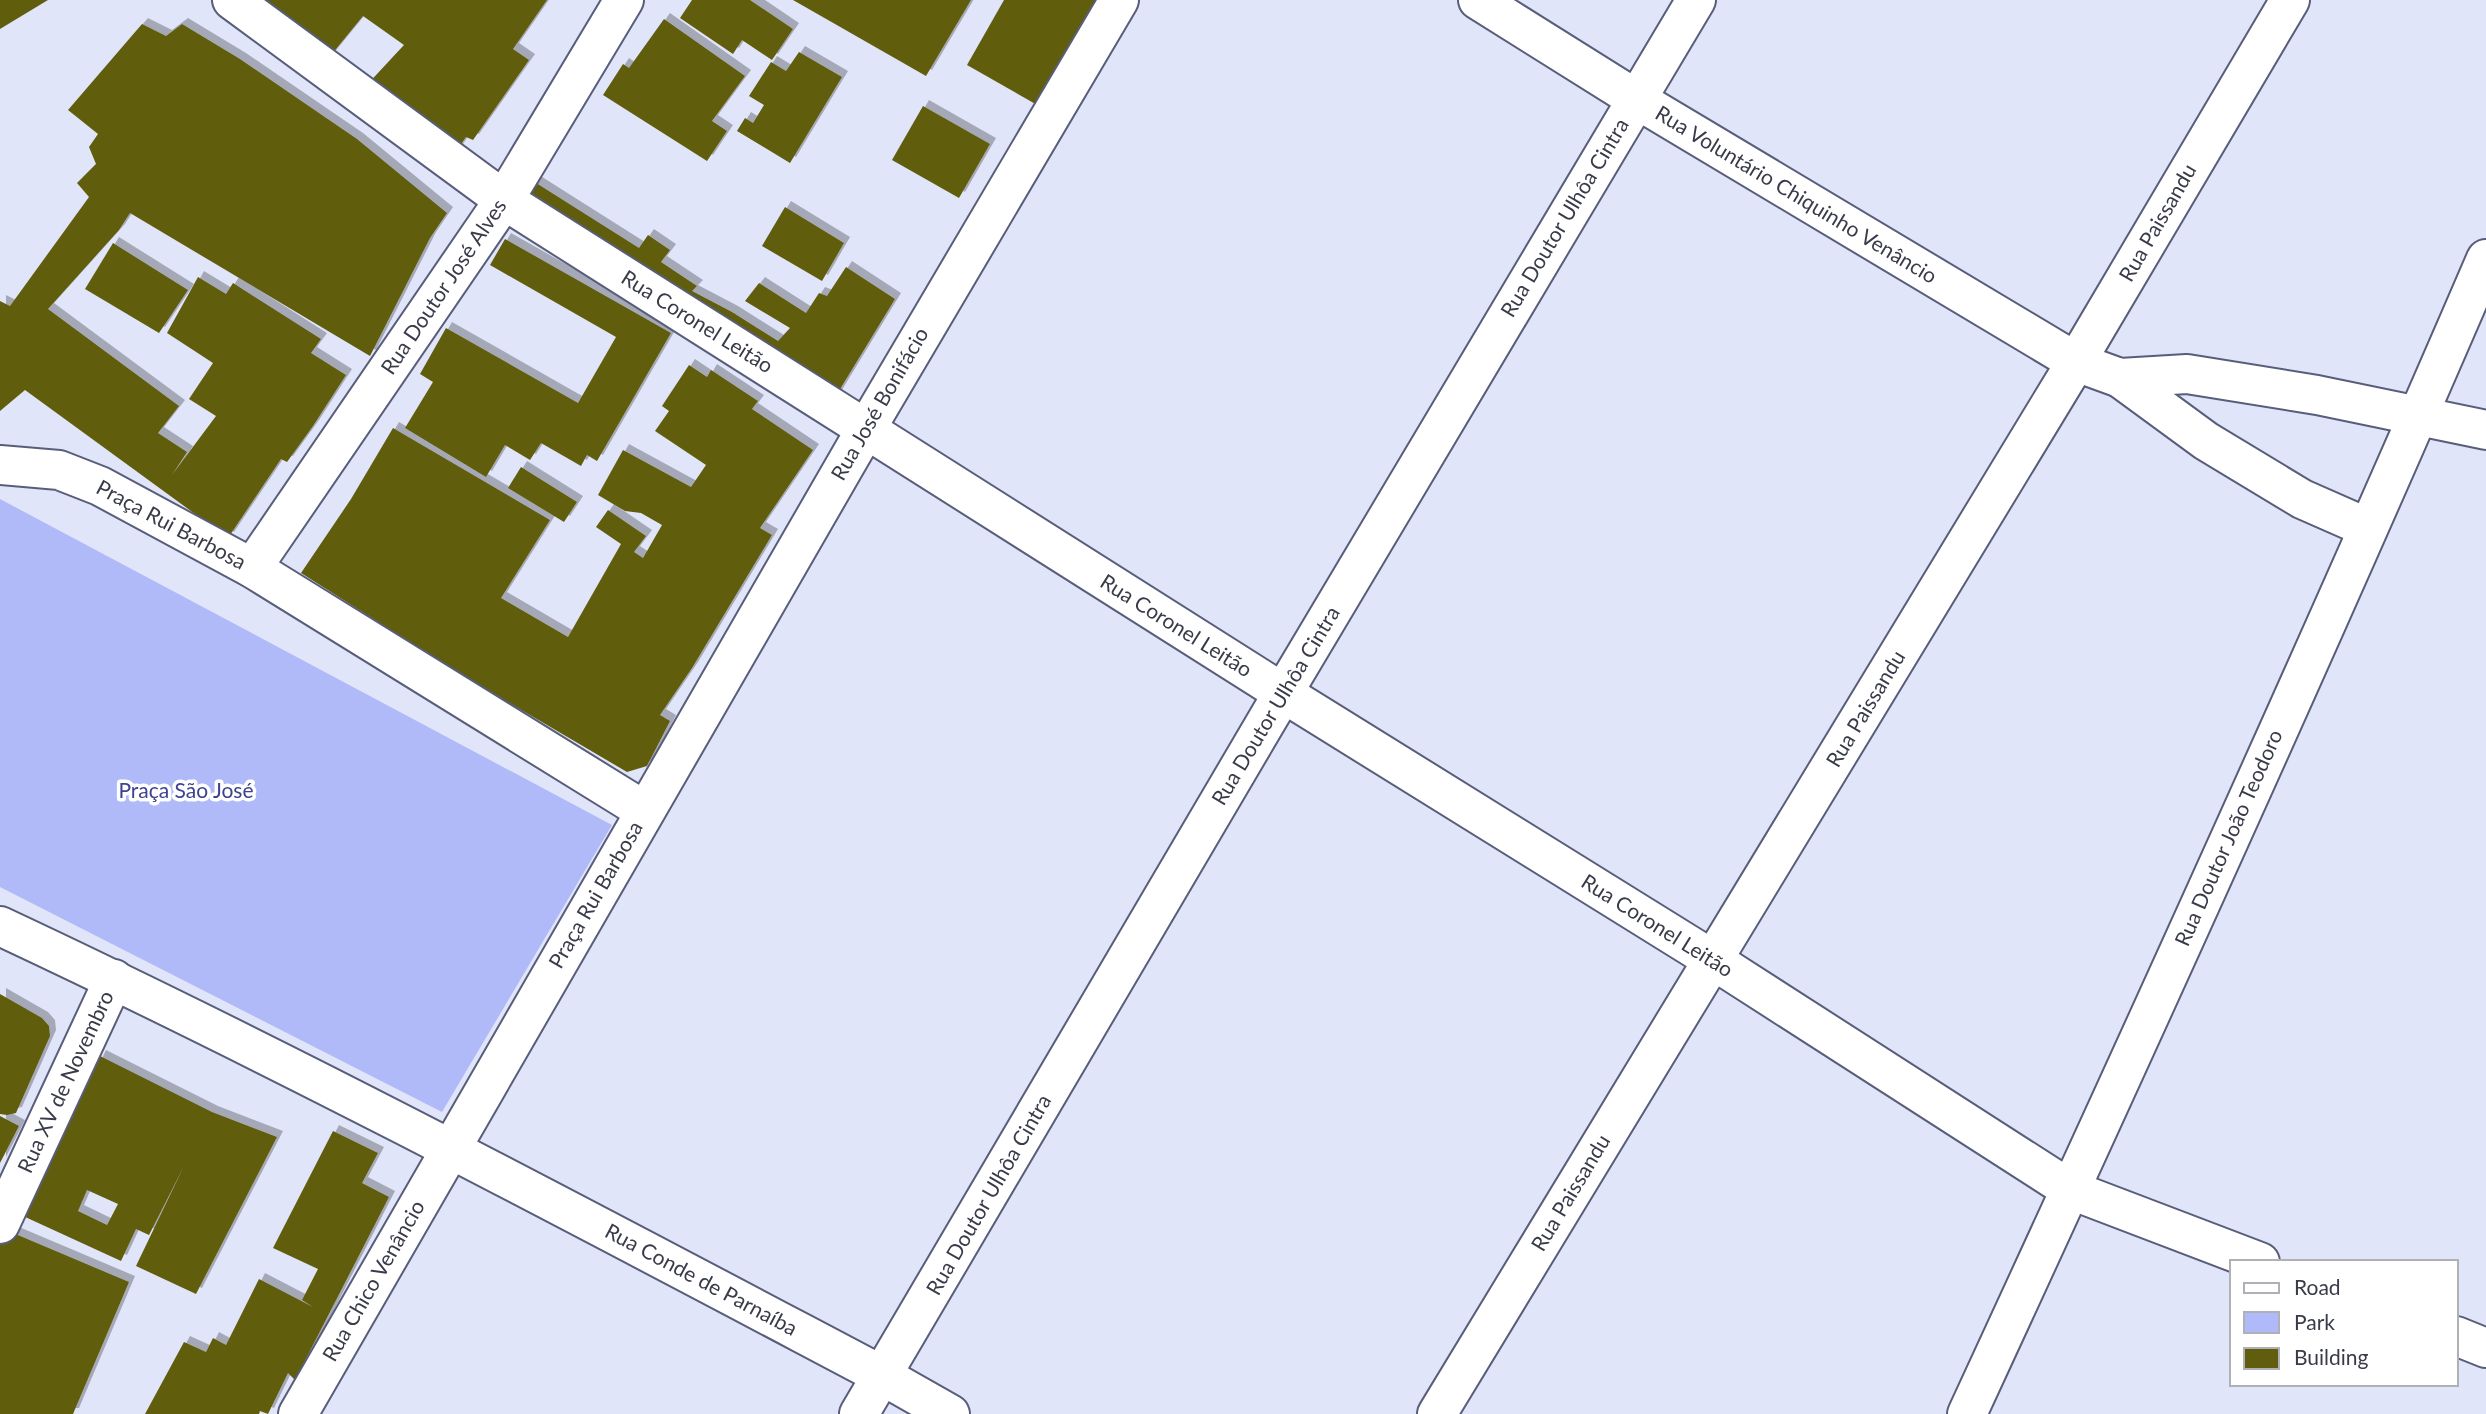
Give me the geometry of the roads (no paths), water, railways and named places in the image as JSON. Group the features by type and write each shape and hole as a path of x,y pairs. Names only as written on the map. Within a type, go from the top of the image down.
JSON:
{"street":[{"name":"Rua Coronel Leitão","path":"232,0 504,200 1283,693 1713,960 2071,1190 2254,1260"},
{"name":"Rua Doutor José Alves","path":"252,568 504,200 624,0"},
{"name":"Rua José Bonifácio","path":"645,811 1119,0"},
{"name":"Rua Voluntário Chiquinho Venâncio","path":"1478,0 1636,99 2076,362 2120,378 2206,441 2302,499 2368,528"},
{"name":"Rua Doutor Ulhôa Cintra","path":"859,1414 1283,693 1696,0"},
{"name":"Rua Paissandu","path":"1437,1414 2076,362 2290,0"},
{"name":"Rua Doutor João Teodoro","path":"1968,1414 2419,416 2486,259"},
{"name":"Rua Voluntário Chiquinho Venâncio","path":"2120,378 2187,374 2317,395 2486,430"},
{"name":"Praça Rui Barbosa","path":"0,465 58,470 100,485 252,568 645,811 450,1148"},
{"path":"0,926 114,979 450,1148"},
{"name":"Rua XV de Novembro","path":"0,1223 114,979"},
{"name":"Rua Conde de Parnaíba","path":"450,1148 950,1414"},
{"name":"Rua Chico Venâncio","path":"298,1414 450,1148"},
{"path":"2458,1337 2486,1348"}],"park label":[{"name":"Praça São José","path":"186,791"}]}
